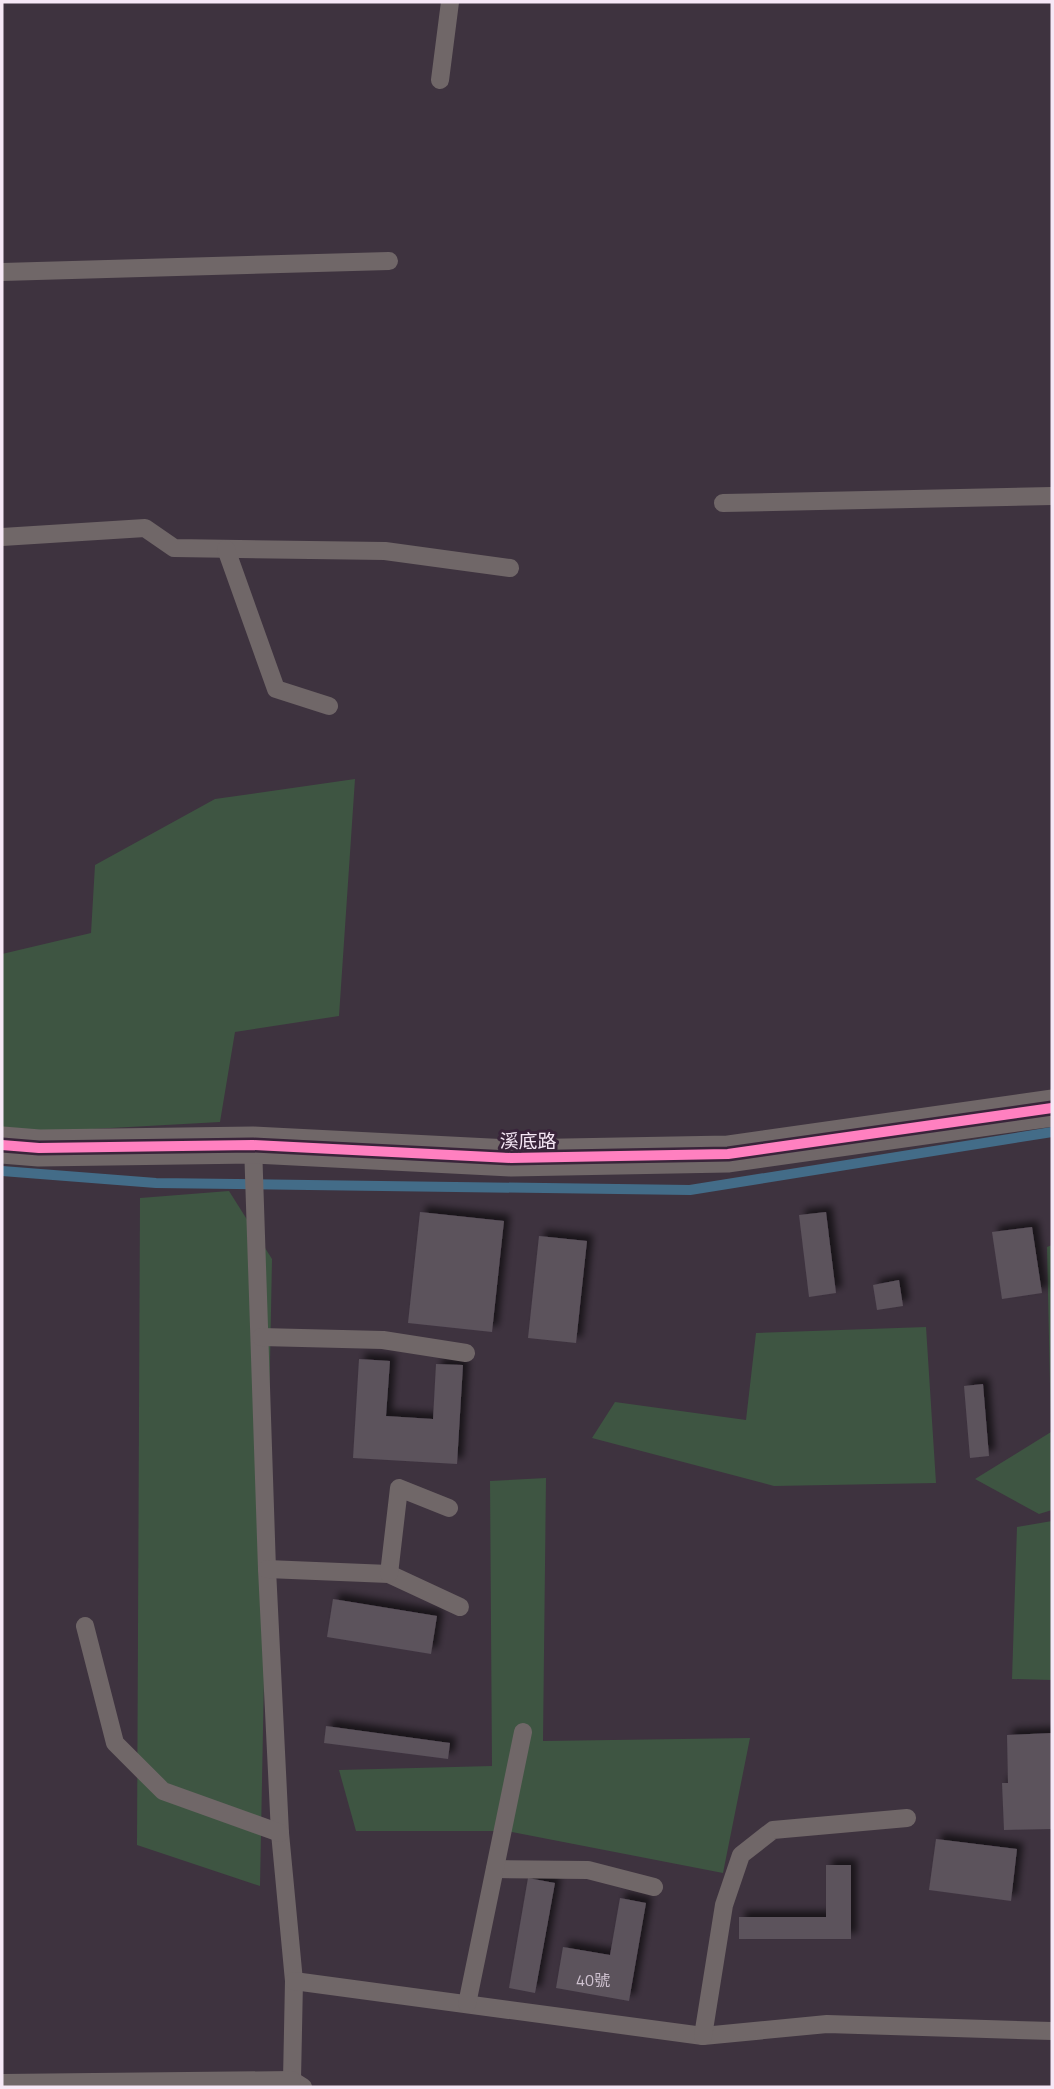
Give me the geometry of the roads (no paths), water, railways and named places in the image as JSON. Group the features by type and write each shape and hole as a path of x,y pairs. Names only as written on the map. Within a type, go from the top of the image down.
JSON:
{"street":[{"name":"溪底路","path":"2,1145 39,1148 253,1145 511,1158 727,1154 1052,1108"}],"lane":[{"path":"440,80 450,2"},
{"path":"2,272 389,261"},
{"path":"723,503 1052,496"},
{"path":"2,537 145,528 174,548 385,551 510,568"},
{"path":"226,549 276,689 329,706"},
{"path":"2,2084 298,2083 294,1981 280,1833 267,1569 253,1145"},
{"path":"261,1337 383,1340 466,1353"},
{"path":"389,1574 400,1488 449,1508"},
{"path":"267,1569 389,1574 460,1607"},
{"path":"85,1626 115,1743 163,1791 280,1833"},
{"path":"467,2004 523,1732"},
{"path":"703,2036 724,1905 741,1854 773,1830 907,1818"},
{"path":"495,1869 589,1870 654,1887"},
{"path":"294,1981 703,2036 827,2024 1052,2031"}],"waterway":[{"path":"2,1171 156,1183 690,1190 1052,1132"}]}
